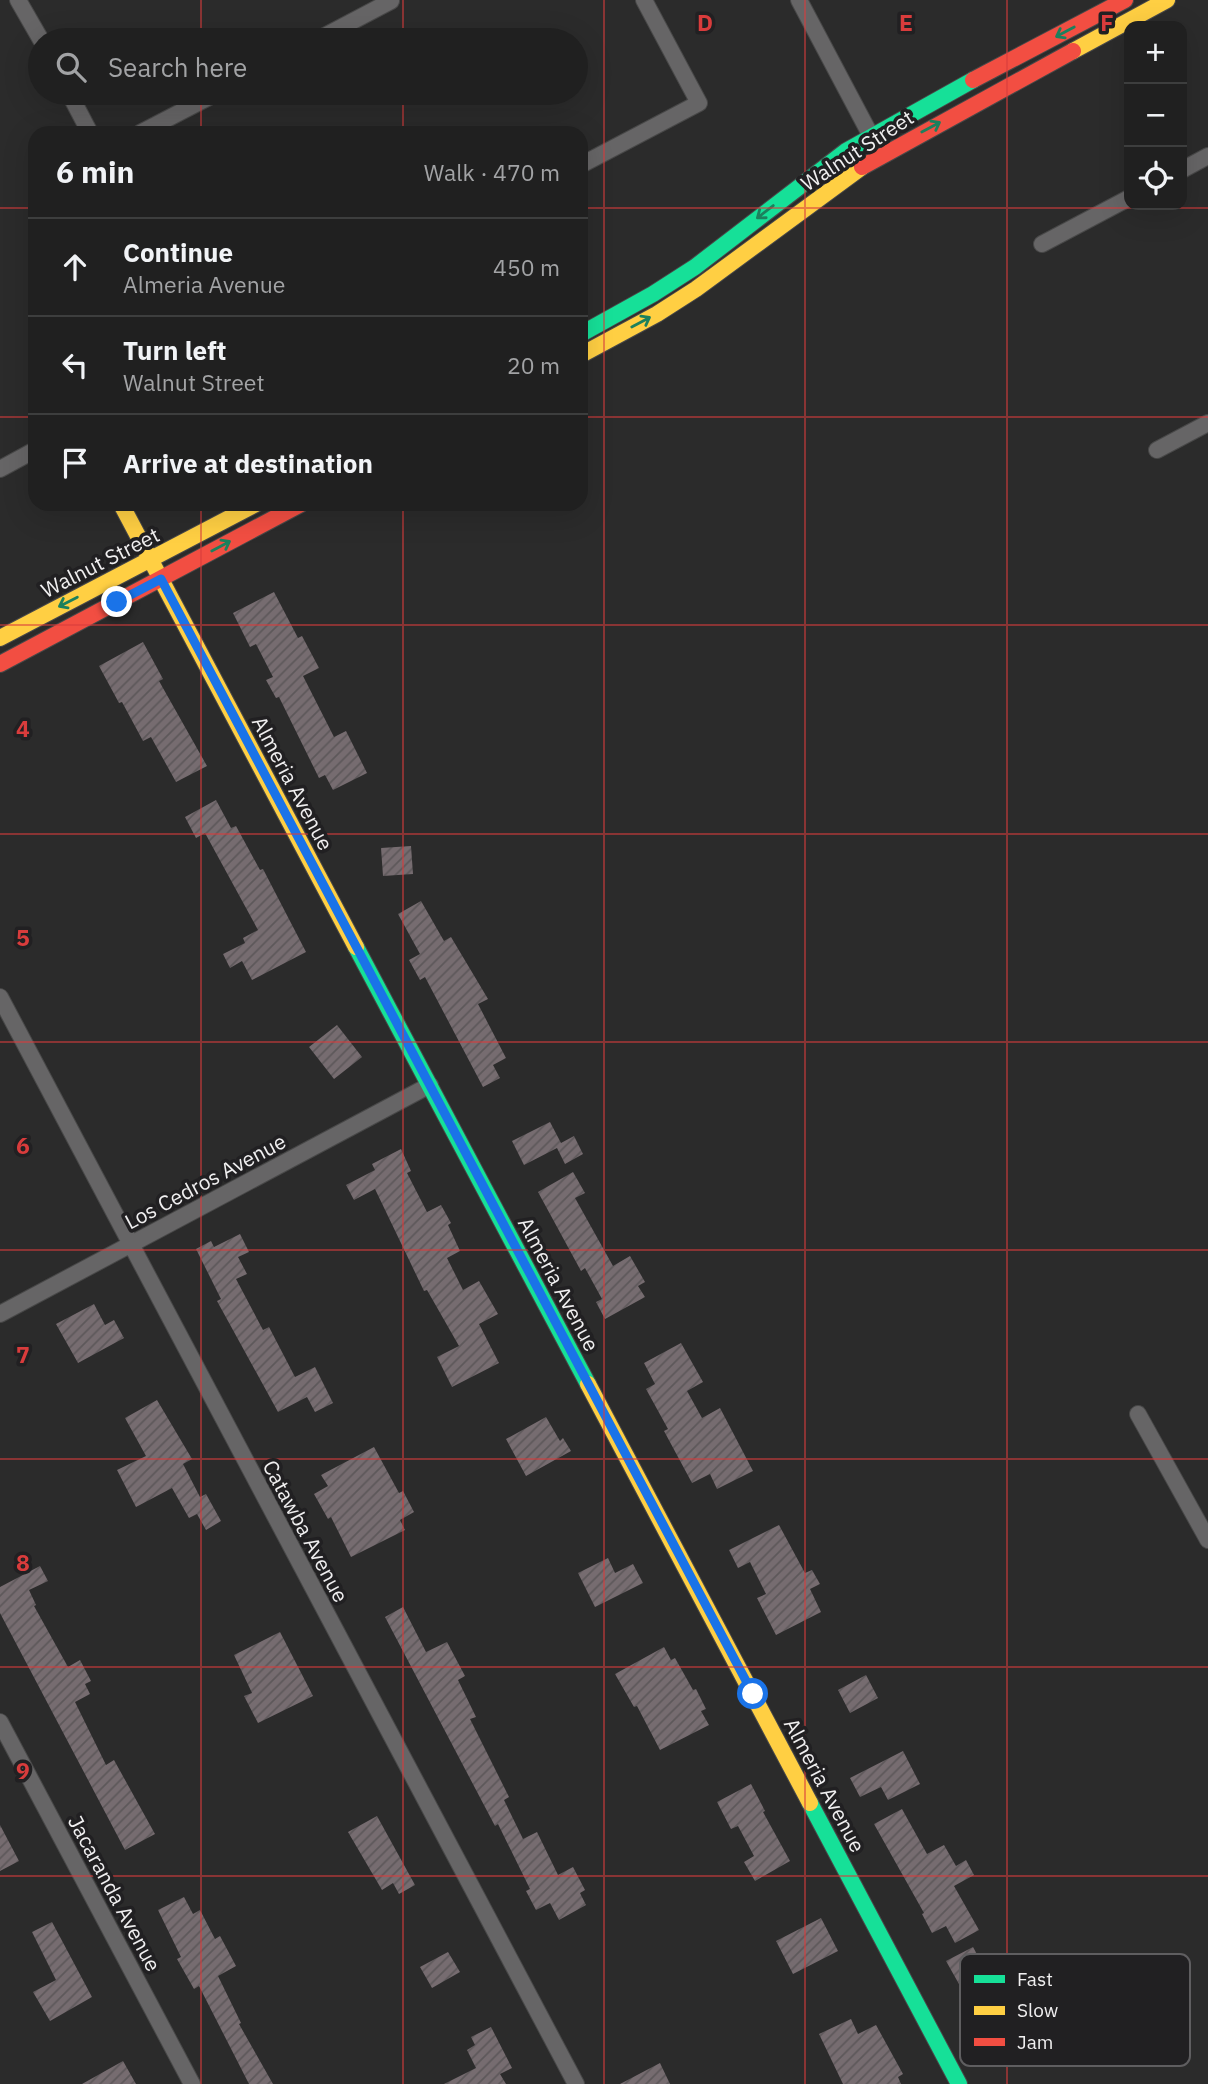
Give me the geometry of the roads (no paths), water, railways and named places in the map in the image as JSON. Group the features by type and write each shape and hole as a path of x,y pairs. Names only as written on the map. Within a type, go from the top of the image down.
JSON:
{"street":[{"path":"18,0 34,28"},
{"path":"588,160 699,103 645,0"},
{"path":"799,0 872,136"},
{"name":"Walnut Street","path":"588,330 695,267 821,169 872,136 1125,0"},
{"name":"Walnut Street","path":"588,351 657,314 696,289 871,161 1167,0"},
{"path":"340,28 391,1"},
{"path":"75,105 86,126"},
{"path":"154,126 194,105"},
{"path":"1187,167 1208,156"},
{"path":"1042,244 1124,201"},
{"path":"1157,450 1208,423"},
{"path":"0,469 28,454"},
{"name":"Almeria Avenue","path":"125,511 959,2084"},
{"name":"Walnut Street","path":"0,638 243,511"},
{"name":"Walnut Street","path":"0,664 288,511"},
{"name":"Catawba Avenue","path":"0,997 576,2084"},
{"name":"Los Cedros Avenue","path":"0,1314 430,1085"},
{"path":"1138,1414 1208,1540"},
{"name":"Jacaranda Avenue","path":"0,1723 192,2084"}]}
